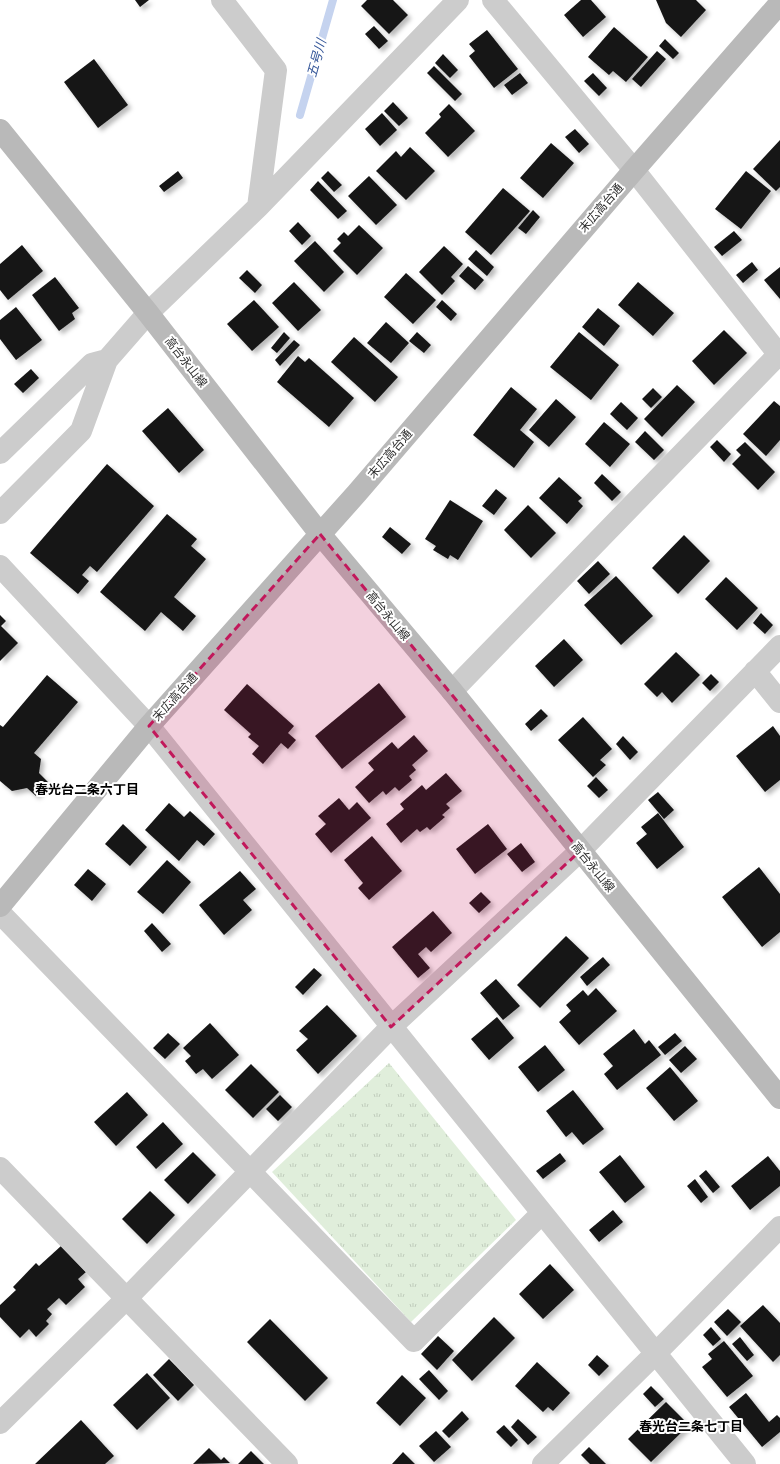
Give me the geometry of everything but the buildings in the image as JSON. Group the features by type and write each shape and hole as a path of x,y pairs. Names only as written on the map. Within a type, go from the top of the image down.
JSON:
{"street":[{"path":"222,0 276,70 258,206"},
{"path":"0,513 81,431 107,360 148,313 258,206 458,0"},
{"path":"452,692 780,355 634,170 493,0"},
{"name":"末広高台通","path":"0,906 149,726 357,493 634,170 780,3"},
{"name":"高台永山線","path":"0,130 148,313 320,534 452,692 780,1098"},
{"path":"0,453 92,364 107,360"},
{"path":"0,566 149,726 745,1464"},
{"path":"0,1423 126,1299 391,1027 580,851 780,646"},
{"path":"755,671 780,702"},
{"path":"0,913 414,1341 542,1214"},
{"path":"0,1168 287,1464"},
{"path":"543,1464 656,1353 780,1227"}],"highlighted area":[{"path":"320,534 580,851 391,1027 149,726"}],"green space":[{"path":"389,1063 516,1220 411,1322 272,1172"}],"waterway":[{"name":"五号川","path":"300,115 333,0"}],"district":[{"name":"春光台二条六丁目","path":"87,789"},
{"name":"春光台二条七丁目","path":"691,1426"}]}
